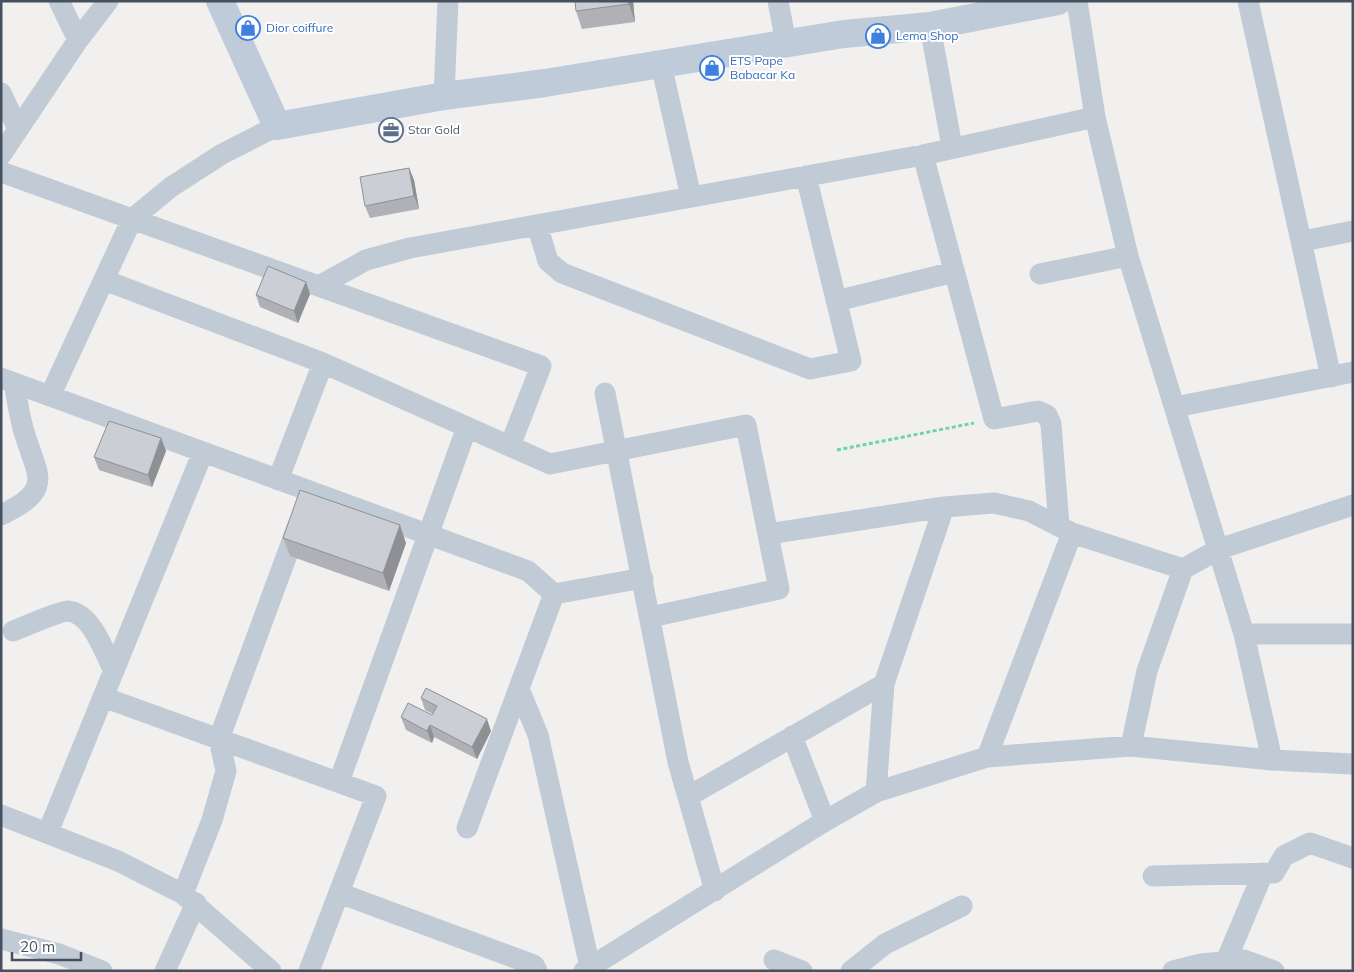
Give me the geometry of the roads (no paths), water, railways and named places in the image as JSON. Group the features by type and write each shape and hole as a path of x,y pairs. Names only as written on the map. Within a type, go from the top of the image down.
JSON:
{"street":[{"path":"59,1 78,40"},
{"path":"1,155 78,40 108,1"},
{"path":"220,1 277,126"},
{"path":"444,96 448,1"},
{"path":"778,1 786,43"},
{"path":"50,396 132,219 171,187 215,159 277,126 444,96 545,83 844,34 930,26 1058,1"},
{"path":"1077,1 1095,117 1128,256 1244,634 1272,760"},
{"path":"1248,1 1332,377"},
{"path":"930,26 952,147"},
{"path":"661,64 691,197"},
{"path":"1,93 18,128"},
{"path":"319,286 366,260 388,253 923,155 952,147 1095,117"},
{"path":"923,155 994,419 1038,411 1047,415 1051,424 1066,529 987,757"},
{"path":"1,172 541,366 510,446"},
{"path":"537,225 548,261 562,273 810,369 851,361 806,176"},
{"path":"1303,241 1353,231"},
{"path":"1040,274 1128,256"},
{"path":"836,301 954,272"},
{"path":"104,280 323,363 550,464 746,425 779,589 651,617"},
{"path":"278,480 323,363"},
{"path":"1175,407 1353,372"},
{"path":"8,380 528,571 554,594"},
{"path":"1,515 30,498 38,486 40,474 8,380"},
{"path":"605,393 651,617 678,762 715,891"},
{"path":"339,782 467,427"},
{"path":"48,832 203,452"},
{"path":"165,971 190,899 226,770 219,739 310,492"},
{"path":"768,534 944,507 994,503 1029,511 1066,529 1183,569"},
{"path":"1131,746 1147,671 1183,569 1218,549 1353,505"},
{"path":"876,792 884,684 944,507"},
{"path":"554,594 643,578"},
{"path":"467,828 554,594"},
{"path":"13,632 66,611 79,614 90,626 114,671"},
{"path":"1244,634 1353,634"},
{"path":"689,796 884,684"},
{"path":"519,690 538,735 587,969 876,792 987,757 1131,746 1272,760 1353,764"},
{"path":"103,697 376,796 309,971"},
{"path":"792,736 826,821"},
{"path":"1,815 118,861 190,899 271,971"},
{"path":"1152,876 1274,873 1284,856 1310,843 1353,858"},
{"path":"1226,961 1263,873"},
{"path":"338,893 534,966 538,971"},
{"path":"851,971 884,944 962,906"},
{"path":"1,940 58,954 102,971"},
{"path":"774,960 802,971"},
{"path":"1173,971 1226,961 1244,960 1274,971"}],"place":[{"name":"Dior coiffure","path":"248,28"},
{"name":"Lema Shop","path":"878,36"},
{"name":"ETS Pape Babacar Ka","path":"712,68"},
{"name":"Star Gold","path":"391,130"}]}
